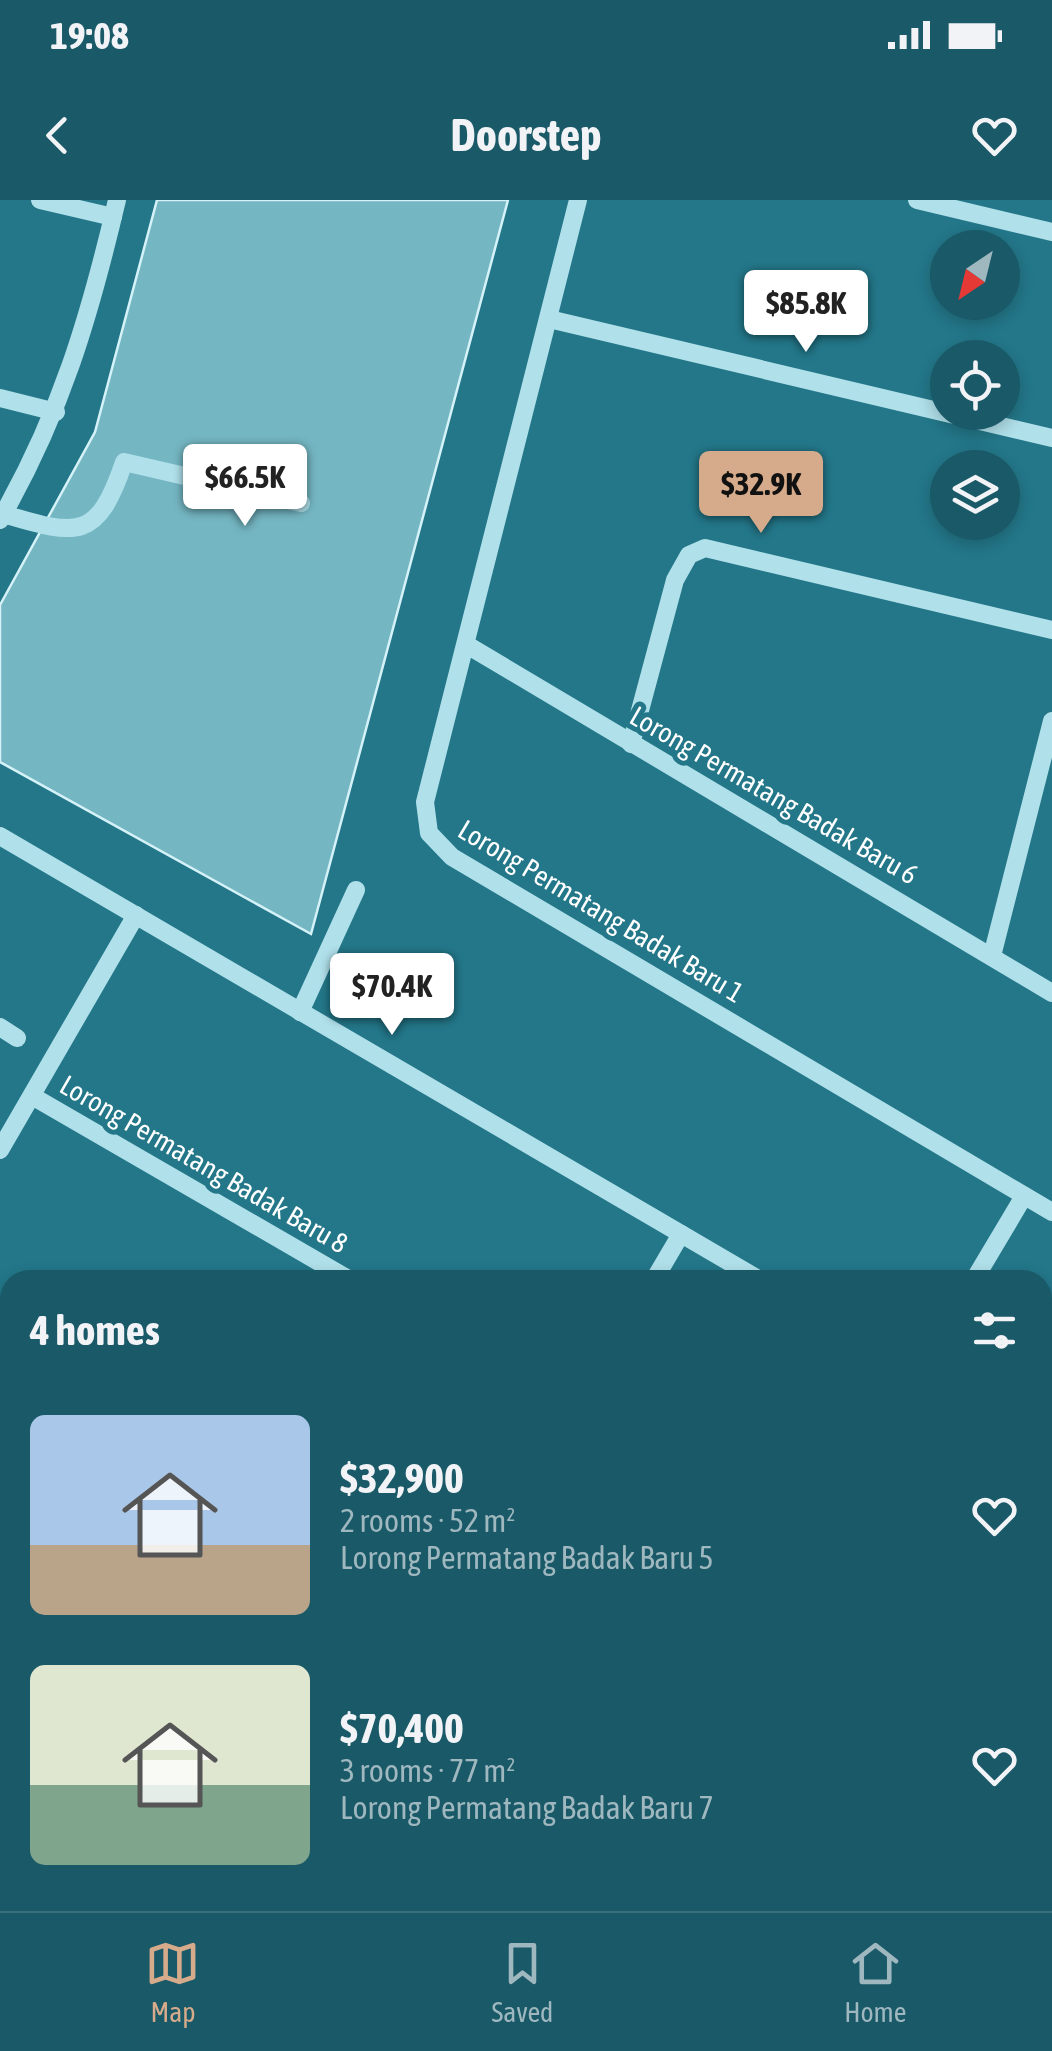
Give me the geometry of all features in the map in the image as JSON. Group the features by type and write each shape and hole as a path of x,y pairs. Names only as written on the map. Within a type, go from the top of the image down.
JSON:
{"street":[{"path":"40,200 115,209 77,356 56,412 2,517 58,530 90,524 114,492 124,462 301,503"},
{"name":"Lorong Permatang Badak Baru 1","path":"578,200 425,802 428,832 438,845 1052,1212"},
{"path":"917,200 1052,232"},
{"path":"550,318 1052,438"},
{"path":"0,398 56,412"},
{"path":"631,744 674,580 689,556 705,548 1052,630"},
{"name":"Lorong Permatang Badak Baru 6","path":"467,645 1052,993"},
{"path":"992,956 1052,722"},
{"path":"0,836 743,1270"},
{"path":"300,1012 356,890"},
{"path":"0,1150 136,916"},
{"path":"0,1027 18,1038"},
{"name":"Lorong Permatang Badak Baru 8","path":"32,1096 333,1270"},
{"path":"980,1270 1024,1196"},
{"path":"660,1270 681,1234"}],"building":[{"path":"157,200 508,200 311,934 0,762 0,605 95,432"}]}
